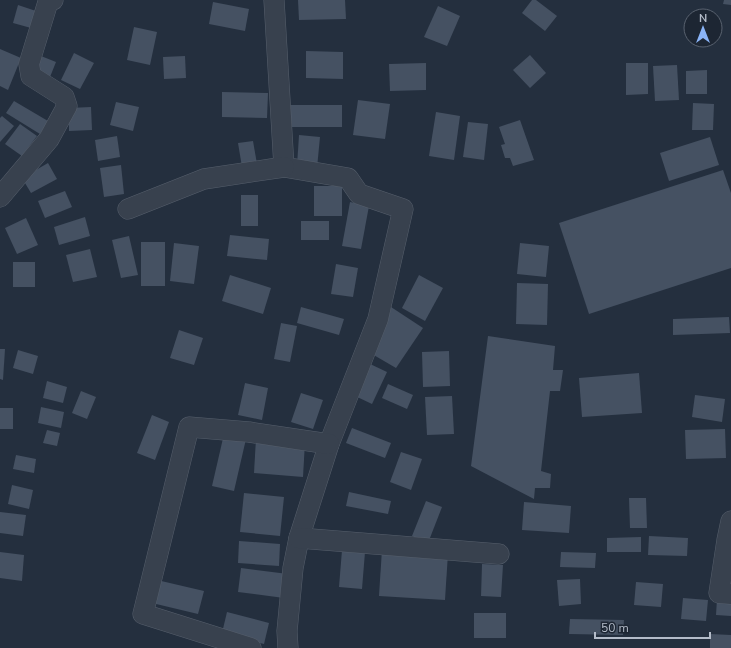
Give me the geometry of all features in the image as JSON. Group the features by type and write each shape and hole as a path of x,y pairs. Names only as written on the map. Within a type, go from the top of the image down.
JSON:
{"street":[{"path":"0,197 49,139 67,106 64,97 31,76 29,64 48,2 53,0"},
{"path":"274,0 284,167"},
{"path":"128,209 204,179 284,167 348,178 359,194 403,209 378,318 329,444 299,538 293,568 287,631 288,648"},
{"path":"251,648 143,614 189,427 249,432 329,444"},
{"path":"731,522 719,593 731,594"},
{"path":"299,538 499,554"}],"building":[{"path":"298,0 345,0 346,19 299,20"},
{"path":"532,0 536,0 557,16 545,31 522,13"},
{"path":"724,0 731,0 731,5 723,4"},
{"path":"213,2 249,9 245,31 209,24"},
{"path":"18,5 36,11 31,28 13,23"},
{"path":"438,6 460,16 447,46 424,37"},
{"path":"134,27 157,32 150,65 127,60"},
{"path":"0,49 21,58 8,90 0,86"},
{"path":"306,51 343,52 343,79 306,78"},
{"path":"74,53 94,63 80,89 61,80"},
{"path":"530,55 546,73 530,88 513,70"},
{"path":"41,56 56,62 50,77 35,71"},
{"path":"185,56 186,78 164,79 163,57"},
{"path":"426,63 426,90 390,91 389,64"},
{"path":"626,63 648,63 648,94 626,95"},
{"path":"677,65 679,100 655,101 653,66"},
{"path":"707,70 707,94 686,94 686,71"},
{"path":"222,92 268,93 267,118 222,117"},
{"path":"358,100 390,104 385,139 353,135"},
{"path":"14,101 48,121 40,134 6,113"},
{"path":"116,102 139,107 133,131 110,125"},
{"path":"693,103 714,104 713,130 692,130"},
{"path":"287,105 342,105 342,127 287,127"},
{"path":"91,107 92,130 69,131 69,108"},
{"path":"436,112 460,116 454,160 429,156"},
{"path":"2,116 14,126 0,142 0,118"},
{"path":"520,120 534,160 513,166 510,158 505,158 501,145 505,144 499,127"},
{"path":"468,122 488,124 484,160 463,157"},
{"path":"20,124 37,136 22,156 5,144"},
{"path":"299,135 320,137 317,168 297,166"},
{"path":"117,136 120,157 98,161 95,140"},
{"path":"710,137 719,165 669,181 660,153"},
{"path":"253,141 257,164 242,167 238,143"},
{"path":"48,163 57,179 31,193 22,178"},
{"path":"121,165 124,194 104,197 100,168"},
{"path":"723,170 731,193 731,268 589,314 559,223"},
{"path":"314,186 342,186 342,216 314,216"},
{"path":"65,191 72,207 45,218 38,201"},
{"path":"241,195 258,195 258,226 241,226"},
{"path":"350,202 369,206 361,249 342,246"},
{"path":"85,217 90,236 59,245 54,227"},
{"path":"26,218 38,245 17,254 5,228"},
{"path":"301,221 329,221 329,240 301,240"},
{"path":"230,235 269,239 267,260 227,256"},
{"path":"129,236 138,275 121,278 112,240"},
{"path":"141,242 165,242 165,286 141,286"},
{"path":"174,243 199,246 194,284 170,281"},
{"path":"520,243 549,246 546,277 517,274"},
{"path":"90,249 97,277 73,282 66,255"},
{"path":"13,262 35,262 35,287 13,287"},
{"path":"336,264 358,268 353,297 331,294"},
{"path":"230,275 271,288 263,314 222,301"},
{"path":"419,275 443,288 425,321 402,308"},
{"path":"517,283 548,284 547,325 516,324"},
{"path":"301,307 344,319 339,335 297,323"},
{"path":"391,307 423,328 396,368 372,354"},
{"path":"729,317 730,333 673,335 673,319"},
{"path":"281,323 297,326 290,362 274,359"},
{"path":"179,330 203,338 194,365 170,358"},
{"path":"488,336 555,346 553,370 563,370 560,391 550,391 541,471 551,474 550,488 535,488 534,499 471,466"},
{"path":"0,349 5,349 3,380 0,379"},
{"path":"18,350 38,356 33,374 13,368"},
{"path":"449,351 450,386 423,387 422,352"},
{"path":"368,363 387,372 372,404 353,395"},
{"path":"639,373 642,413 582,417 579,378"},
{"path":"47,381 67,387 63,403 43,398"},
{"path":"245,383 268,388 262,420 238,415"},
{"path":"388,384 413,395 407,409 382,398"},
{"path":"81,391 96,397 87,419 72,413"},
{"path":"301,393 323,400 313,429 291,422"},
{"path":"695,395 725,399 722,422 692,417"},
{"path":"452,396 454,434 427,435 425,397"},
{"path":"41,407 64,412 61,428 38,423"},
{"path":"0,408 13,408 13,429 0,429"},
{"path":"152,415 169,422 155,460 137,453"},
{"path":"352,428 391,443 385,458 346,443"},
{"path":"725,429 726,458 686,459 685,430"},
{"path":"47,430 60,433 57,446 43,443"},
{"path":"224,434 246,439 234,491 212,486"},
{"path":"256,438 305,442 303,477 254,473"},
{"path":"401,452 422,459 411,490 390,482"},
{"path":"16,455 36,459 34,473 13,469"},
{"path":"12,485 33,490 29,509 8,504"},
{"path":"349,492 391,501 388,514 346,506"},
{"path":"244,493 284,497 280,536 240,532"},
{"path":"629,498 646,498 647,528 630,528"},
{"path":"426,501 442,507 428,543 412,536"},
{"path":"524,502 571,506 569,533 522,530"},
{"path":"0,512 26,515 23,536 0,533"},
{"path":"649,536 688,538 687,556 648,555"},
{"path":"641,537 641,552 607,552 607,538"},
{"path":"239,541 280,544 279,566 238,563"},
{"path":"382,549 448,553 445,600 379,596"},
{"path":"342,550 365,552 362,589 339,587"},
{"path":"0,552 24,555 22,581 0,578"},
{"path":"561,552 596,553 595,568 560,567"},
{"path":"482,564 503,565 501,597 481,596"},
{"path":"241,568 288,574 284,598 238,592"},
{"path":"580,579 581,604 559,606 557,580"},
{"path":"157,580 204,591 198,614 152,603"},
{"path":"636,582 663,584 661,607 634,605"},
{"path":"683,598 708,600 706,621 681,619"},
{"path":"717,599 731,600 731,616 716,615"},
{"path":"227,612 269,623 264,644 222,633"},
{"path":"474,613 506,613 506,638 474,638"},
{"path":"570,619 624,620 623,635 569,634"},
{"path":"710,634 731,635 731,648 710,648"}]}
